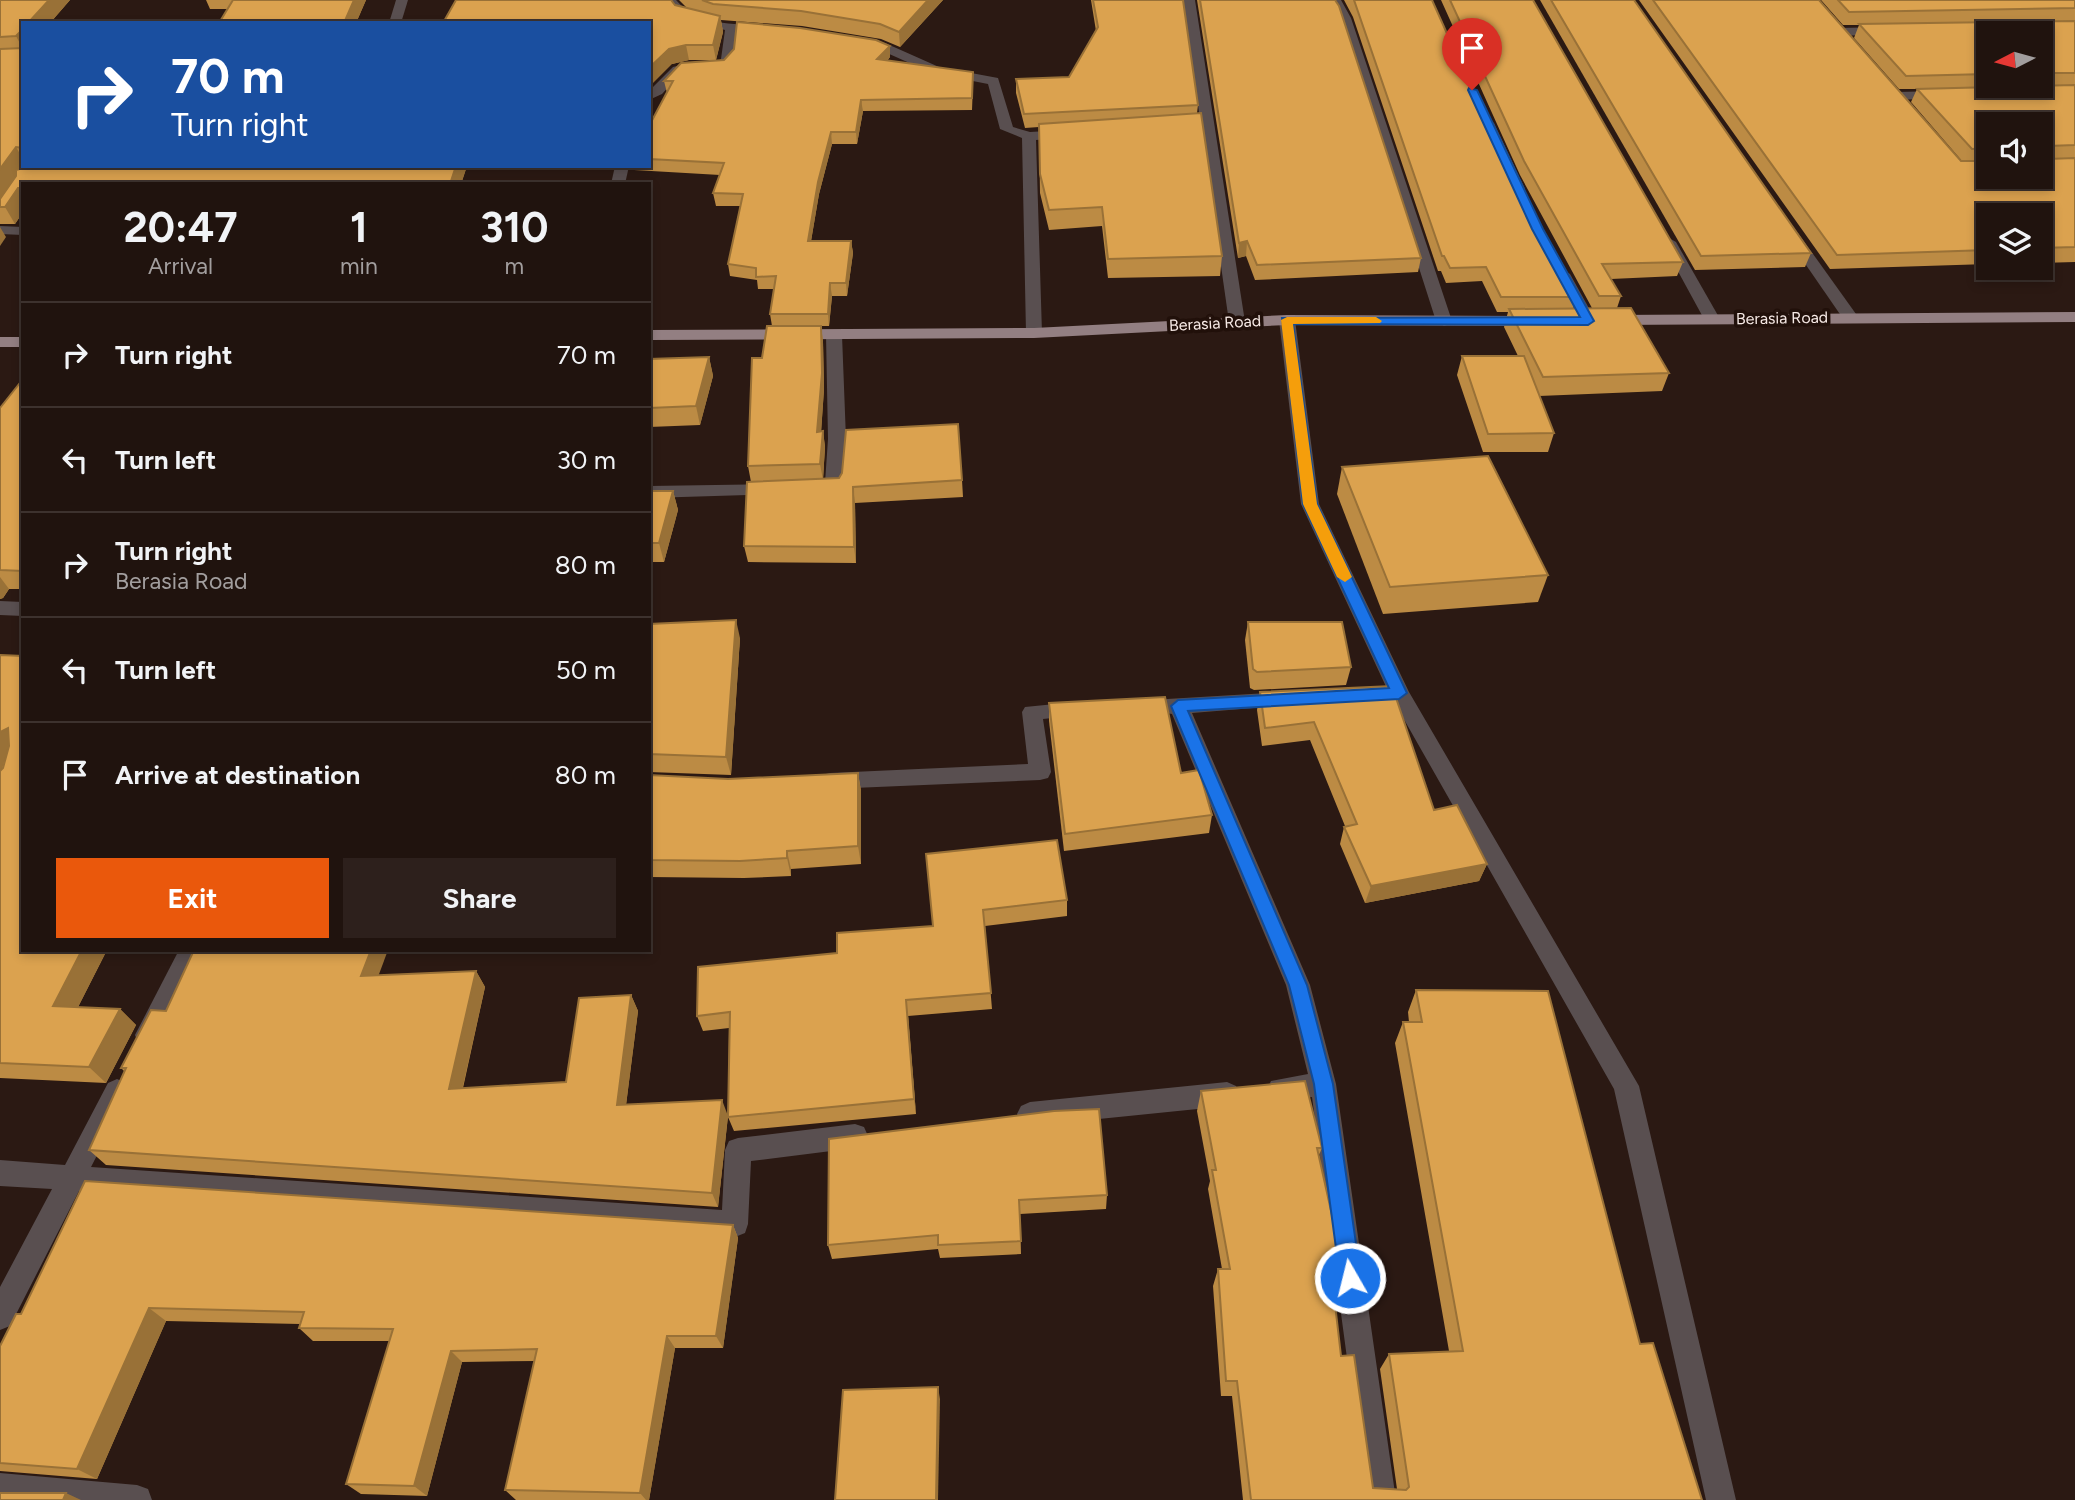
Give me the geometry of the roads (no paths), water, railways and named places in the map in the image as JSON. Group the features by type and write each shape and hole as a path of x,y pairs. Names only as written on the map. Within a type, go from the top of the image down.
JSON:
{"main road":[{"name":"Berasia Road","path":"1581,321 2075,317"},
{"name":"Berasia Road","path":"651,335 1034,332 1287,320 1549,321"},
{"path":"0,342 21,342"}],"street":[{"path":"396,21 402,0"},
{"path":"670,0 683,15 714,25 778,31"},
{"path":"1189,0 1200,126 1237,322"},
{"path":"1335,0 1345,18 1444,321"},
{"path":"1855,50 1834,26 1902,31"},
{"path":"651,95 659,92 674,71 720,66 727,60 732,27"},
{"path":"855,42 881,46 936,69 994,81 1007,129 1028,136 1083,133"},
{"path":"1911,114 1891,91 1950,95"},
{"path":"1483,113 1522,197"},
{"path":"1028,136 1034,332"},
{"path":"1658,224 1712,319"},
{"path":"1787,227 1850,317"},
{"path":"0,230 21,231"},
{"path":"1556,264 1581,321"},
{"path":"1287,320 1310,504 1399,693 1626,1086 1721,1500"},
{"path":"651,492 833,489 837,439 834,335"},
{"path":"0,608 21,609"},
{"path":"1371,695 1399,693"},
{"path":"1152,707 1303,699"},
{"path":"1178,706 1298,985 1324,1084 1381,1500"},
{"path":"803,782 1040,772 1032,712 1098,709"},
{"path":"0,1316 190,952"},
{"path":"1010,1116 1324,1084"},
{"path":"0,1173 735,1224 738,1150 874,1133"},
{"path":"0,1488 137,1500"}]}
